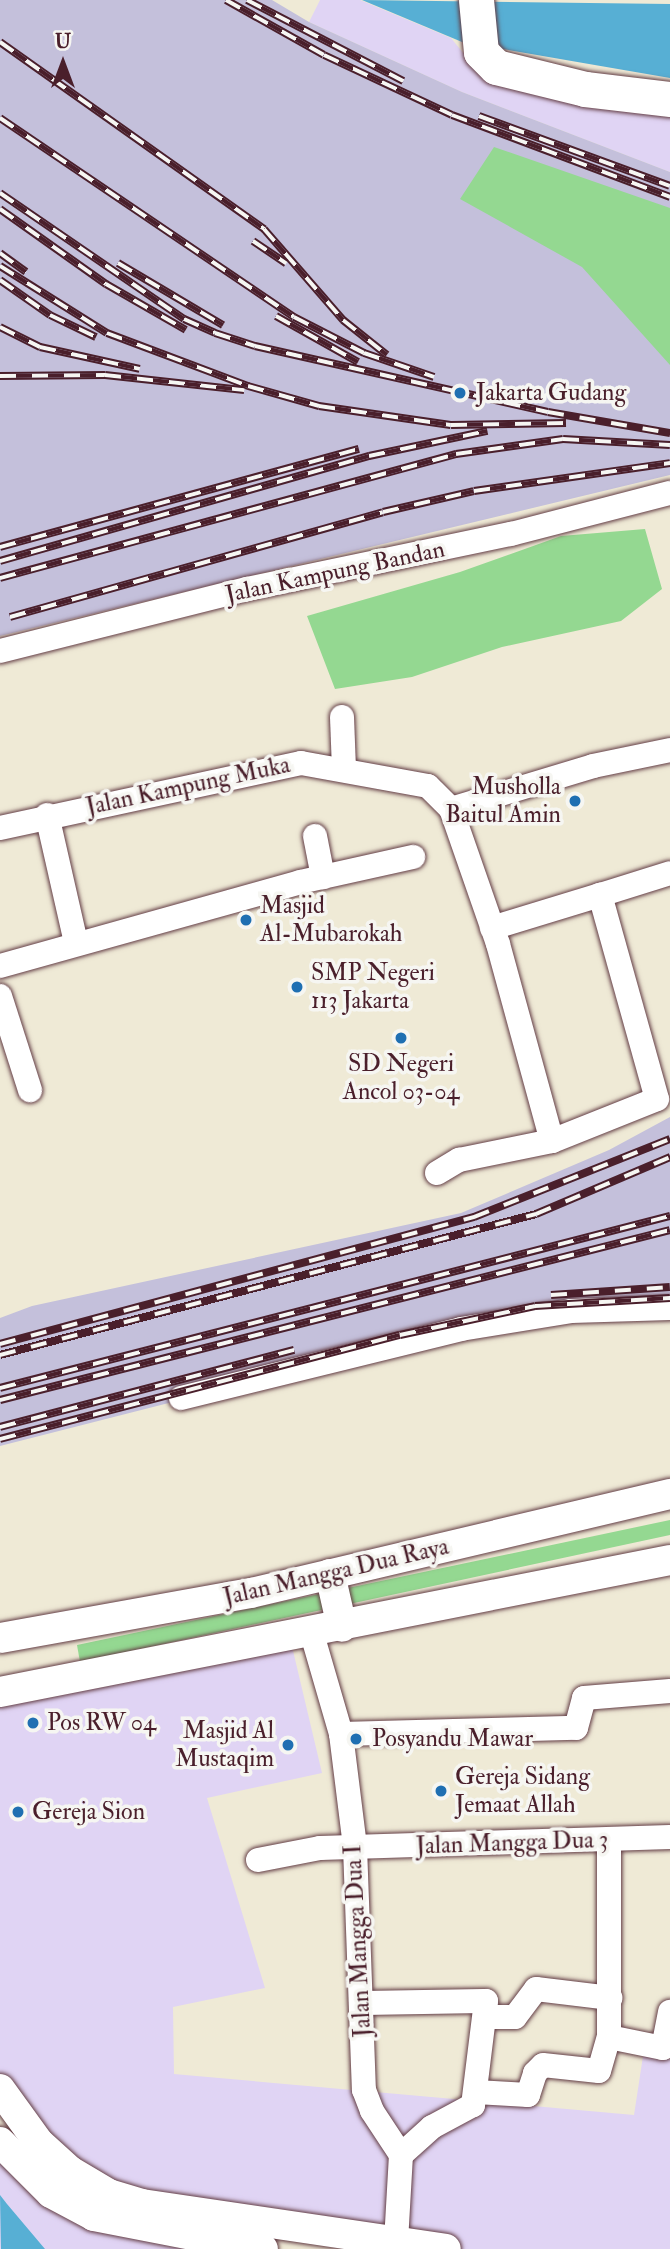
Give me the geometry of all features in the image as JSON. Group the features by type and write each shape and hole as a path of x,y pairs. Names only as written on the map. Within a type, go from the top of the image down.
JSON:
{"highway":[{"path":"476,0 481,52 512,74 586,89 670,99"}],"main road":[{"name":"Jalan Mangga Dua Raya","path":"0,1638 251,1593 670,1494"},
{"path":"0,1692 312,1633 670,1560"},
{"path":"330,1574 342,1627"},
{"path":"0,2089 39,2143 70,2171 109,2194 142,2204 446,2249"},
{"path":"0,2142 51,2193 94,2216 169,2240 263,2249"}],"street":[{"name":"Jalan Kampung Bandan","path":"0,650 247,589 511,534 670,493"},
{"path":"342,717 345,769"},
{"path":"552,1141 492,928 451,808 593,766 670,750"},
{"name":"Jalan Kampung Muka","path":"0,828 47,815 303,772 345,769 428,786 451,808"},
{"path":"47,815 76,943"},
{"path":"315,836 323,877"},
{"path":"0,965 323,877 413,857"},
{"path":"492,928 670,873"},
{"path":"437,1173 459,1160 552,1141 657,1098 600,895"},
{"path":"0,996 30,1090"},
{"path":"181,1398 461,1329 571,1311 670,1308"},
{"name":"Jalan Mangga Dua I","path":"312,1633 341,1734 355,1847 364,2090 372,2112 401,2155"},
{"path":"341,1734 576,1728 584,1698 670,1691"},
{"name":"Jalan Mangga Dua 3","path":"258,1860 320,1848 670,1837"},
{"path":"475,2092 528,2095 535,2073 543,2065 598,2071 609,2037 609,1840"},
{"path":"485,2017 515,2017 536,1989 610,1998"},
{"path":"361,2003 486,2001 475,2092 469,2110 432,2127 401,2155 397,2242"},
{"path":"609,2037 663,2048 670,2012"}],"shaded area":[{"path":"0,0 272,0 309,22 462,92 670,172 670,475 0,636"},
{"path":"320,0 360,0 451,38 482,76 670,113 670,172 462,92 309,22"},
{"path":"670,1117 670,1304 306,1368 0,1446 0,1318 32,1306 461,1213 609,1150"},
{"path":"290,1638 322,1773 207,1798 265,1988 173,2007 174,2074 634,2115 643,2056 670,2059 670,2249 444,2249 109,2194 0,2090 0,1691"},
{"path":"0,2139 263,2249 0,2249"}],"green space":[{"path":"494,147 670,208 670,365 582,267 460,199"},
{"path":"645,529 662,589 621,621 502,647 412,677 335,689 307,616 460,572 561,536"},
{"path":"670,1520 670,1535 80,1662 77,1645"}],"water":[{"path":"362,0 670,4 670,78 462,42"},
{"path":"0,2195 7,2204 45,2249 1,2249"}],"railway":[{"path":"226,0 324,55 452,115 670,197"},
{"path":"247,0 403,81"},
{"path":"0,42 264,229 343,320 387,355"},
{"path":"479,116 670,186"},
{"path":"0,118 294,317 364,353 434,377"},
{"path":"0,193 184,319 215,333 255,346 548,412 670,433"},
{"path":"0,209 106,284 186,330"},
{"path":"253,241 286,263"},
{"path":"0,253 26,272"},
{"path":"118,263 223,325"},
{"path":"0,266 107,333 248,386 319,406 451,425 566,423"},
{"path":"0,280 50,315 96,337"},
{"path":"276,316 358,362"},
{"path":"0,327 40,347 140,369"},
{"path":"0,376 105,375 244,390"},
{"path":"0,561 369,456 487,431"},
{"path":"0,578 456,454 563,439 670,445"},
{"path":"0,547 359,449"},
{"path":"10,617 383,512 474,491 670,463"},
{"path":"0,1344 474,1217 670,1139"},
{"path":"0,1355 536,1214 670,1157"},
{"path":"0,1388 670,1216"},
{"path":"0,1400 670,1230"},
{"path":"551,1295 670,1287"},
{"path":"0,1439 400,1335 535,1306 670,1298"},
{"path":"0,1427 294,1350"}],"place":[{"name":"Jakarta Gudang","path":"460,393"},
{"name":"Musholla Baitul Amin","path":"575,801"},
{"name":"Masjid Al-Mubarokah","path":"246,920"},
{"name":"SMP Negeri 113 Jakarta","path":"297,987"},
{"name":"SD Negeri Ancol 03-04","path":"401,1038"},
{"name":"Pos RW 04","path":"33,1723"},
{"name":"Posyandu Mawar","path":"356,1739"},
{"name":"Masjid Al Mustaqim","path":"288,1745"},
{"name":"Gereja Sidang Jemaat Allah","path":"441,1791"},
{"name":"Gereja Sion","path":"18,1812"}]}
